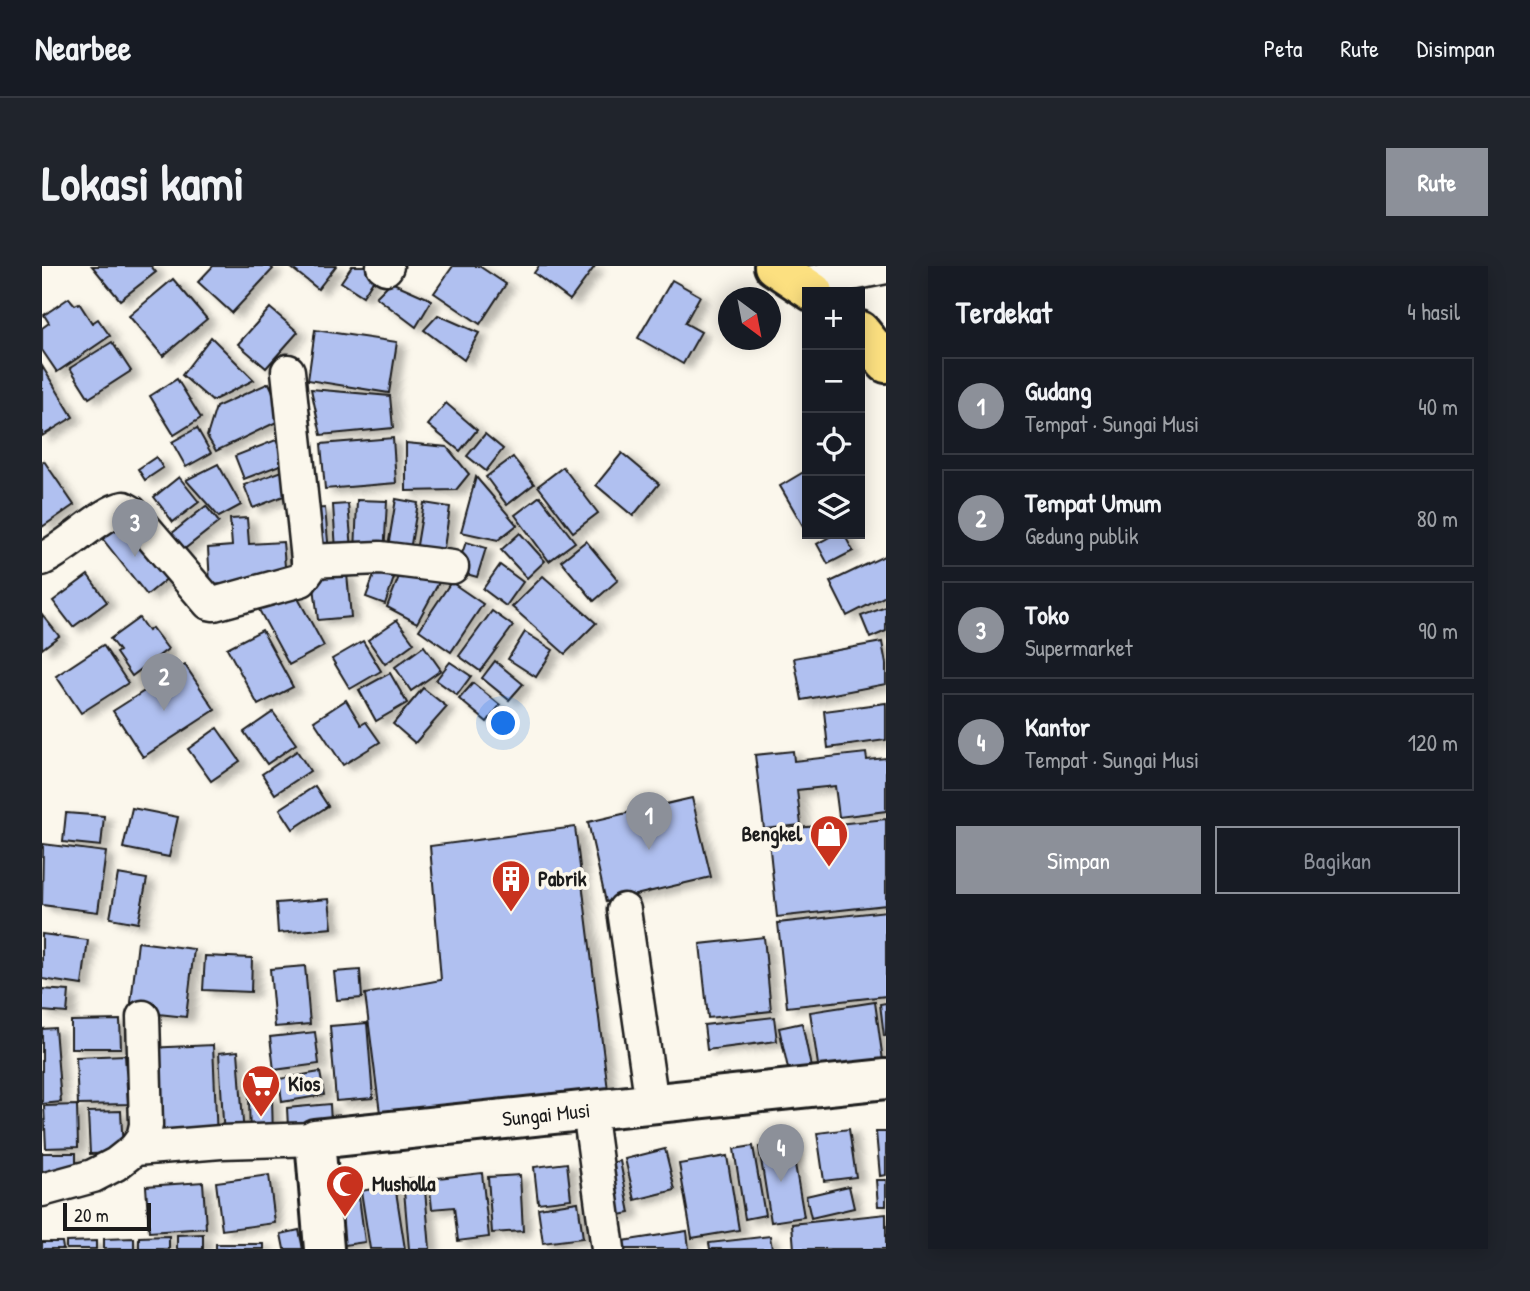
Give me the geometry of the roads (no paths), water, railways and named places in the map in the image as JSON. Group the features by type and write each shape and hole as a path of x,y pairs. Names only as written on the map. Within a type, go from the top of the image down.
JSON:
{"highway":[{"path":"865,337 886,363"}],"street":[{"path":"796,281 886,267"},
{"path":"42,559 55,553 109,513 124,508 131,512 209,603 214,604 301,580 309,569 288,371"},
{"path":"308,561 380,558 453,566"},
{"path":"624,910 652,1104"},
{"path":"42,1190 93,1176 116,1164 135,1149 143,1138 146,1125 143,1017"},
{"name":"Sungai Musi","path":"315,1139 886,1079"},
{"path":"589,1110 608,1249"},
{"path":"135,1149 221,1142 315,1139 324,1249"}],"place":[{"name":"Toko","path":"135,557"},
{"name":"Tempat Umum","path":"164,711"},
{"name":"Gudang","path":"649,850"},
{"name":"Bengkel","path":"829,868"},
{"name":"Pabrik","path":"511,913"},
{"name":"Kios","path":"261,1118"},
{"name":"Kantor","path":"781,1182"},
{"name":"Musholla","path":"345,1218"}]}
